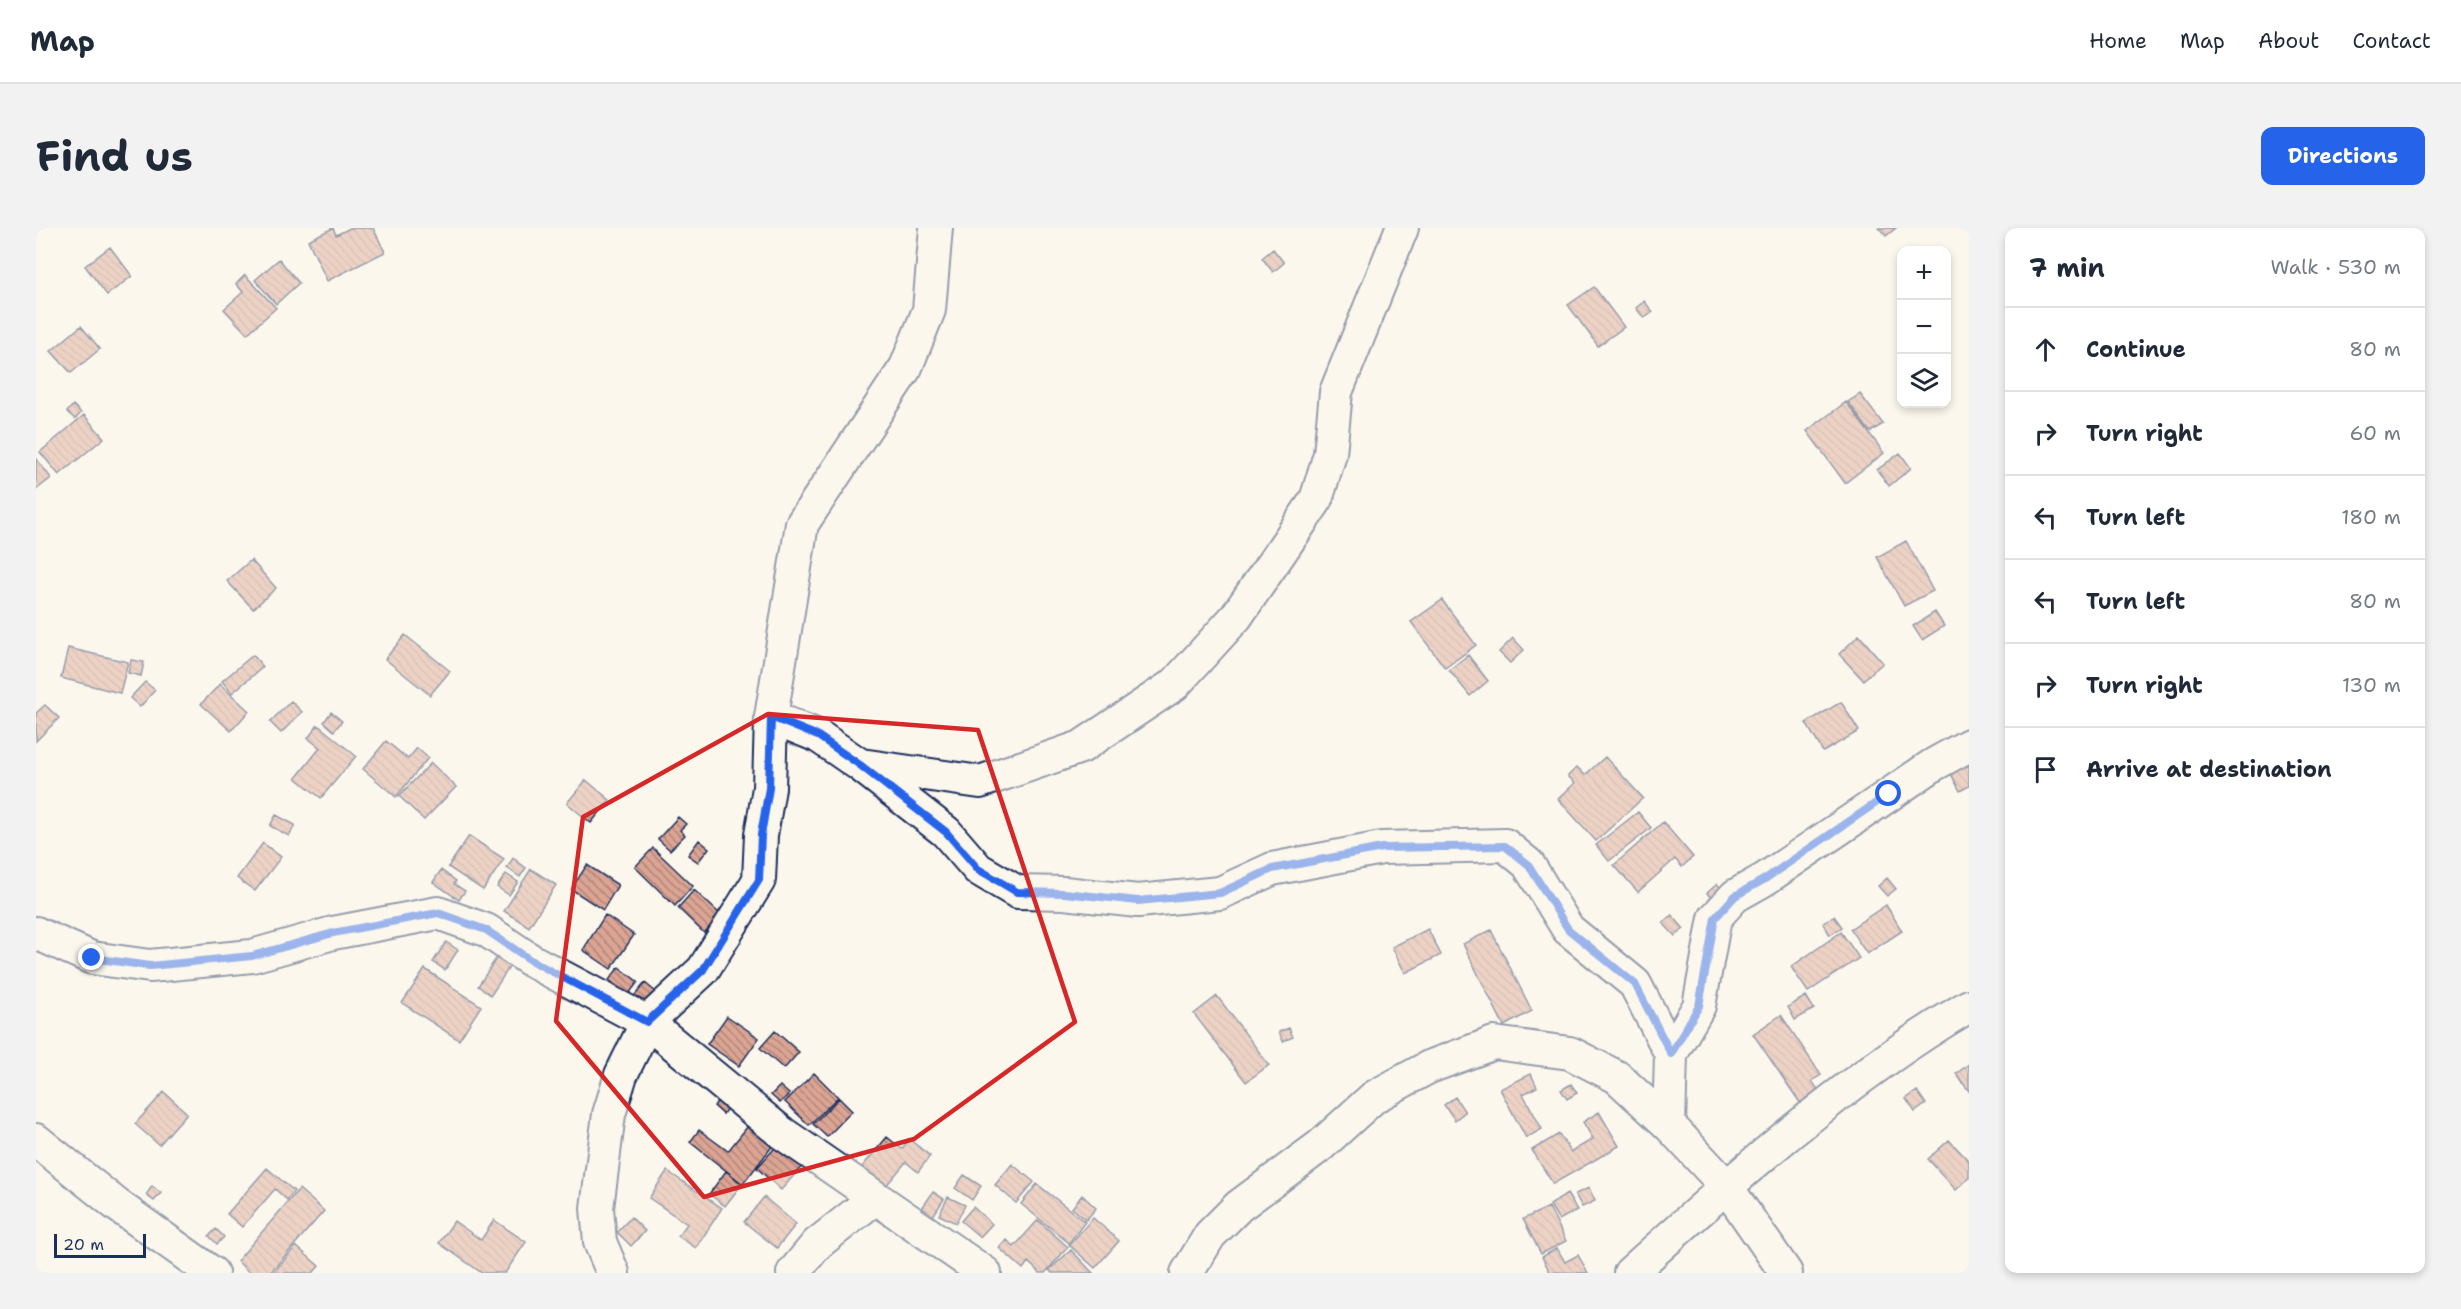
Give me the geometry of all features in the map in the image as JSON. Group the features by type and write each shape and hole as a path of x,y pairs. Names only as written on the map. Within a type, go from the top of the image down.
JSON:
{"street":[{"path":"613,1273 600,1242 597,1208 609,1114 621,1075 647,1022 703,970 759,880 761,835 769,788 771,717 802,524 906,367 929,310 936,228"},
{"path":"860,765 981,782 1081,747 1175,684 1236,617 1316,500 1330,454 1336,392 1402,228"},
{"path":"771,717 818,736 860,765 946,832 978,869 1017,892 1064,893 1138,901 1220,893 1272,869 1382,848 1505,846 1528,864 1568,929 1635,984 1671,1054"},
{"path":"1669,1125 1671,1054 1699,1006 1715,918 1735,896 1765,879 1933,765 1969,746"},
{"path":"36,933 92,958 150,966 252,956 333,933 438,913 486,930 532,961 647,1022 782,1133 985,1273"},
{"path":"1630,1273 1726,1186 1921,1034 1969,1006"},
{"path":"1187,1273 1210,1235 1239,1206 1320,1146 1374,1097 1429,1067 1494,1043 1570,1053 1585,1058 1617,1077 1669,1125 1726,1186 1786,1273"},
{"path":"36,1140 117,1205 212,1273"},
{"path":"793,1273 817,1244 875,1198"}],"highlighted area":[{"path":"768,714 978,730 1075,1022 914,1139 704,1197 556,1021 583,817"}],"building":[{"path":"333,228 336,235 350,228 373,228 385,252 327,281 308,240"},
{"path":"1879,228 1896,228 1886,236"},
{"path":"110,247 132,276 107,295 85,266"},
{"path":"1273,249 1284,263 1273,272 1262,258"},
{"path":"279,259 299,283 276,304 255,280"},
{"path":"245,275 276,308 247,334 224,309 243,292 236,284"},
{"path":"1594,287 1624,327 1598,346 1568,305"},
{"path":"1644,301 1653,312 1644,318 1636,308"},
{"path":"81,326 100,349 71,373 51,351"},
{"path":"1860,394 1883,424 1870,432 1848,402"},
{"path":"1846,402 1884,453 1845,483 1807,431"},
{"path":"73,405 81,413 75,419 67,412"},
{"path":"84,415 104,438 59,475 40,452"},
{"path":"1900,453 1911,468 1889,486 1877,470"},
{"path":"36,458 51,478 36,490"},
{"path":"1906,541 1933,591 1904,606 1877,557"},
{"path":"251,560 276,588 253,609 227,581"},
{"path":"1442,600 1476,645 1445,668 1411,622"},
{"path":"1935,612 1944,626 1922,640 1913,626"},
{"path":"405,635 450,671 430,695 385,659"},
{"path":"1859,635 1883,663 1863,680 1839,654"},
{"path":"1513,638 1524,650 1510,663 1499,652"},
{"path":"68,648 128,662 120,693 61,678"},
{"path":"253,655 263,667 232,693 222,681"},
{"path":"1468,655 1488,681 1470,696 1449,670"},
{"path":"131,660 144,662 141,676 128,673"},
{"path":"145,682 155,690 140,707 130,698"},
{"path":"220,684 249,711 231,731 201,704"},
{"path":"291,701 302,712 281,733 270,722"},
{"path":"1841,702 1859,731 1823,752 1806,723"},
{"path":"45,705 59,718 36,741 36,713"},
{"path":"331,712 342,721 334,731 324,722"},
{"path":"318,725 356,756 321,798 296,778 320,748 308,738"},
{"path":"386,741 408,759 417,748 428,758 396,797 363,769"},
{"path":"1605,757 1643,798 1596,841 1558,799 1575,783 1568,776 1577,767 1585,775"},
{"path":"1969,762 1969,786 1960,791 1950,772"},
{"path":"431,763 456,787 424,820 399,796"},
{"path":"586,780 610,800 591,823 567,803"},
{"path":"1638,812 1651,828 1609,861 1596,845"},
{"path":"276,815 295,825 289,836 270,826"},
{"path":"678,817 686,824 680,830 685,835 670,850 658,839"},
{"path":"1663,822 1693,857 1682,867 1675,859 1638,892 1614,865"},
{"path":"469,836 504,859 483,890 448,867"},
{"path":"699,840 709,848 698,862 688,855"},
{"path":"263,843 281,857 255,891 237,878"},
{"path":"653,848 693,886 675,906 635,867"},
{"path":"513,858 526,868 520,877 507,868"},
{"path":"587,865 618,885 603,910 571,889"},
{"path":"531,869 556,885 529,927 504,911"},
{"path":"441,870 456,881 454,884 465,891 459,900 433,882"},
{"path":"506,874 518,882 509,895 497,887"},
{"path":"1887,878 1896,889 1887,896 1878,886"},
{"path":"1717,884 1725,892 1714,902 1707,893"},
{"path":"694,890 721,915 704,933 678,908"},
{"path":"1886,905 1902,931 1867,954 1850,929"},
{"path":"605,915 634,935 611,969 583,950"},
{"path":"1672,915 1684,929 1675,936 1663,923"},
{"path":"1834,916 1842,927 1830,935 1823,923"},
{"path":"1428,929 1441,955 1405,973 1392,947"},
{"path":"1491,930 1532,1011 1504,1026 1463,944"},
{"path":"1841,932 1859,958 1808,992 1791,967"},
{"path":"446,942 458,950 445,970 433,962"},
{"path":"501,951 514,960 491,995 478,986"},
{"path":"619,967 638,982 628,995 609,980"},
{"path":"425,969 481,1006 459,1040 402,1003"},
{"path":"645,983 662,997 648,1014 631,1000"},
{"path":"1217,996 1269,1065 1246,1082 1194,1014"},
{"path":"1806,996 1814,1009 1795,1020 1788,1007"},
{"path":"1781,1015 1821,1075 1812,1081 1823,1097 1805,1110 1753,1034"},
{"path":"727,1016 759,1038 739,1066 707,1044"},
{"path":"1289,1028 1293,1037 1283,1041 1279,1032"},
{"path":"775,1031 799,1052 784,1069 760,1048"},
{"path":"1969,1064 1969,1091 1956,1074"},
{"path":"814,1073 838,1097 809,1125 785,1102"},
{"path":"1531,1074 1537,1087 1523,1094 1542,1129 1526,1138 1500,1089"},
{"path":"1571,1084 1577,1093 1567,1099 1561,1090"},
{"path":"780,1086 789,1094 780,1103 771,1095"},
{"path":"1917,1091 1926,1104 1915,1112 1906,1099"},
{"path":"164,1092 187,1113 159,1145 135,1124"},
{"path":"1455,1097 1465,1112 1455,1120 1444,1105"},
{"path":"839,1098 852,1111 827,1137 813,1124"},
{"path":"718,1100 727,1108 723,1114 714,1106"},
{"path":"1599,1112 1619,1146 1553,1184 1532,1150 1559,1134 1571,1152 1593,1139 1583,1122"},
{"path":"752,1121 777,1140 743,1184 690,1142 699,1130 728,1151"},
{"path":"887,1137 902,1149 909,1139 930,1156 918,1172 906,1162 885,1187 862,1167"},
{"path":"1949,1140 1969,1161 1969,1178 1956,1190 1928,1159"},
{"path":"781,1141 805,1163 781,1190 757,1168"},
{"path":"1012,1164 1034,1182 1016,1203 995,1185"},
{"path":"267,1168 294,1191 287,1200 275,1189 242,1227 227,1214"},
{"path":"667,1171 722,1208 696,1248 678,1236 687,1224 649,1198"},
{"path":"726,1171 742,1184 725,1206 709,1194"},
{"path":"964,1175 981,1186 972,1200 955,1188"},
{"path":"1037,1184 1085,1222 1069,1243 1021,1204"},
{"path":"152,1186 161,1193 154,1201 146,1195"},
{"path":"1589,1188 1595,1201 1582,1207 1575,1194"},
{"path":"299,1189 324,1211 270,1273 250,1273 237,1261"},
{"path":"933,1192 944,1199 933,1216 922,1208"},
{"path":"1567,1194 1577,1210 1559,1220 1550,1205"},
{"path":"1082,1195 1096,1208 1086,1220 1072,1208"},
{"path":"764,1197 796,1224 777,1248 744,1222"},
{"path":"948,1197 965,1205 956,1223 939,1215"},
{"path":"973,1207 992,1224 980,1237 961,1221"},
{"path":"1549,1207 1566,1241 1541,1254 1523,1219"},
{"path":"631,1217 645,1231 631,1246 617,1232"},
{"path":"1093,1218 1119,1241 1095,1268 1069,1245"},
{"path":"494,1220 526,1242 505,1273 482,1273 439,1243 454,1221 481,1240"},
{"path":"1038,1220 1068,1247 1045,1273 1040,1273 1028,1262 1023,1269 999,1248 1007,1240 1014,1247"},
{"path":"216,1229 224,1237 217,1244 209,1236"},
{"path":"296,1246 319,1266 313,1273 273,1273"},
{"path":"1557,1248 1565,1262 1578,1255 1588,1273 1550,1272 1542,1257"},
{"path":"1071,1250 1093,1273 1052,1273 1049,1270"}],"route":[{"path":"92,958 150,966 252,956 333,933 438,913 486,930 532,961 647,1022 703,970 759,880 761,835 769,788 771,717 818,736 860,765 946,832 978,869 1017,892 1064,893 1138,901 1220,893 1272,869 1382,848 1505,846 1528,864 1568,929 1635,984 1671,1054 1699,1006 1712,947 1715,918 1735,896 1765,879 1889,794"}]}
